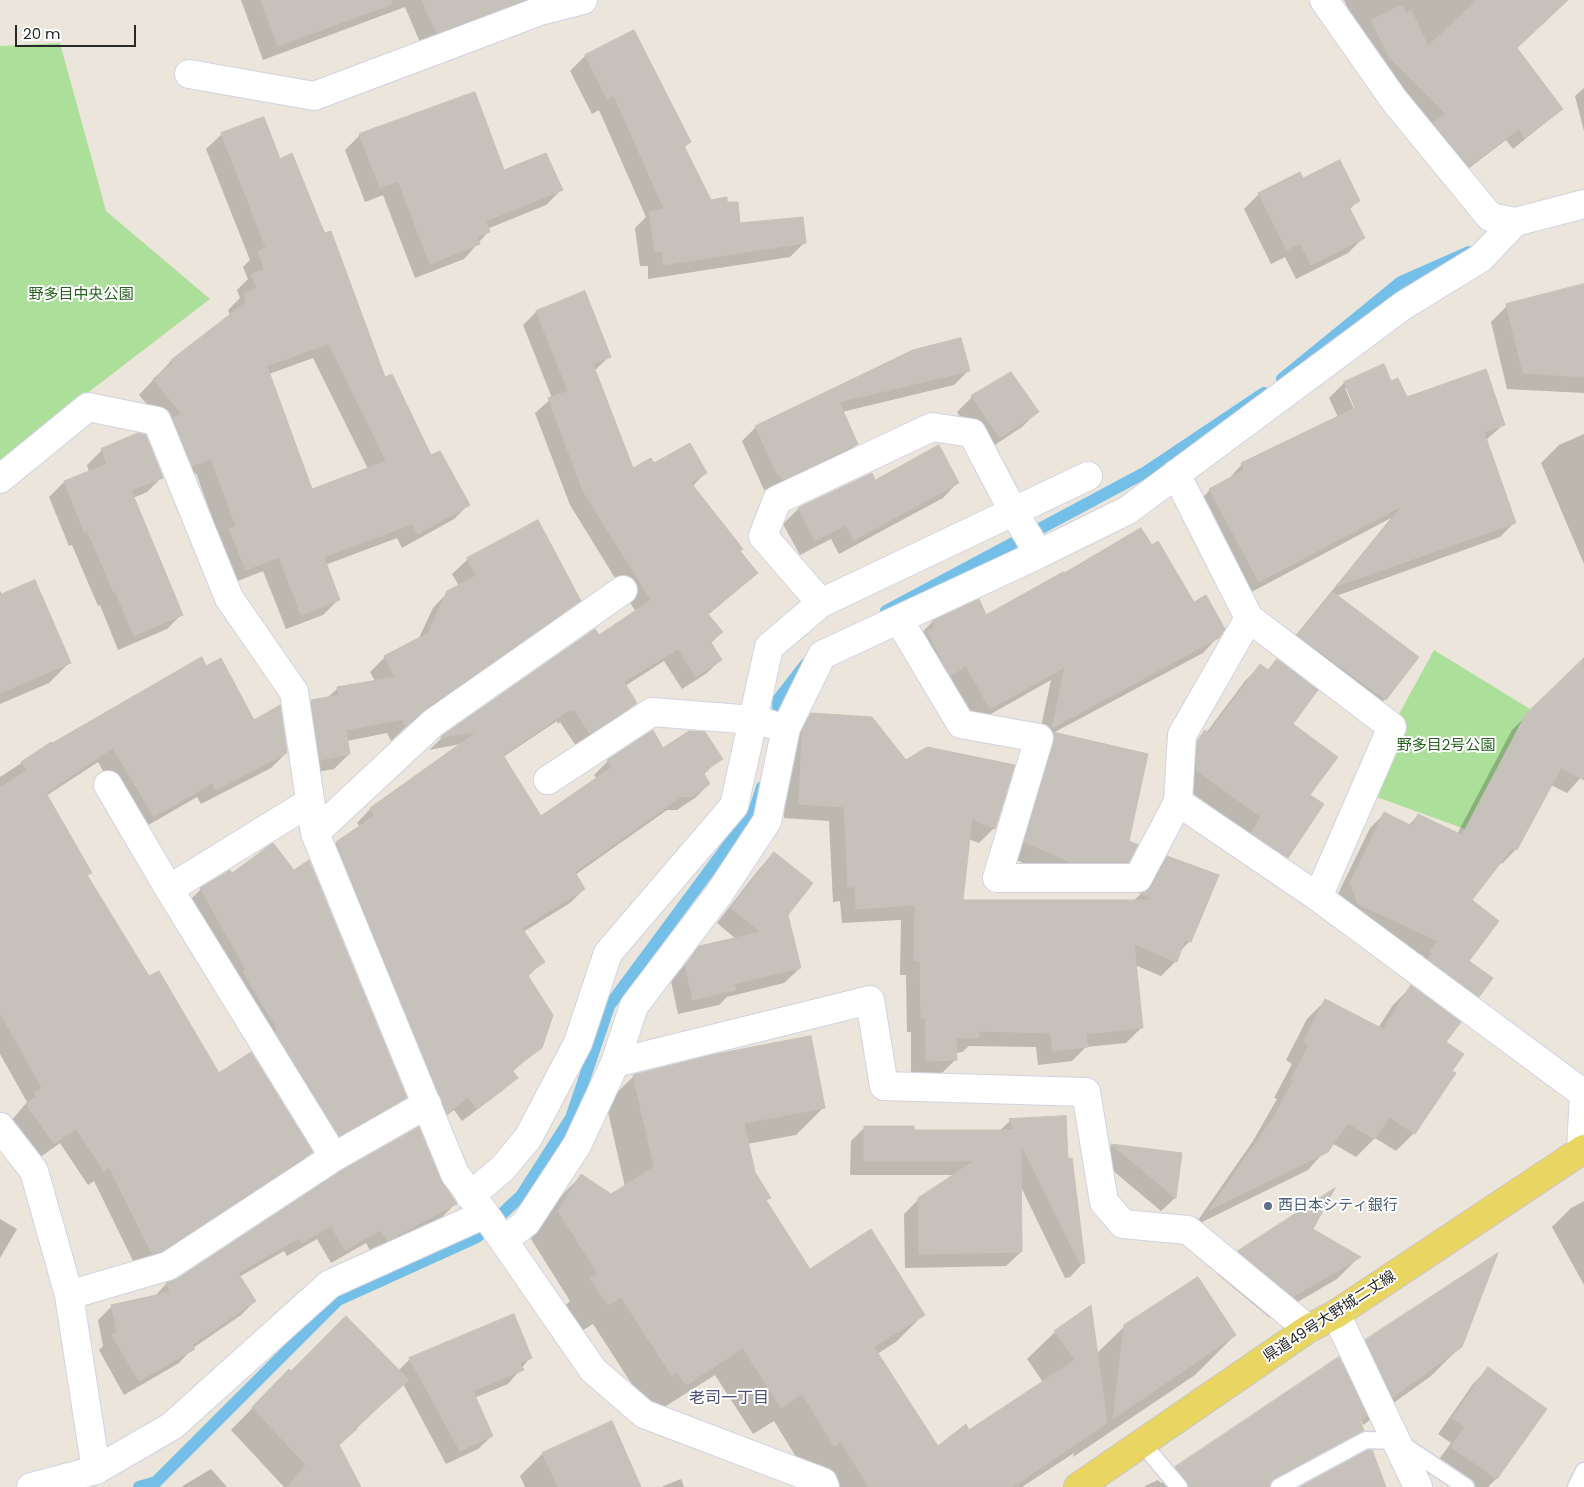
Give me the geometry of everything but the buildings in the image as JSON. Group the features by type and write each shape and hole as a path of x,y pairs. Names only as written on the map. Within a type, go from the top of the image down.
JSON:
{"main road":[{"name":"県道49号大野城二丈線","path":"1078,1487 1308,1329 1336,1314 1583,1150"}],"street":[{"path":"189,74 314,96 540,11 583,0"},
{"path":"1324,0 1394,100 1490,217 1515,222 1584,204"},
{"path":"504,1240 526,1223 577,1145 616,1063 634,1006 719,894 767,821 786,728 822,655 1039,554 1128,510 1404,305 1481,258 1515,222"},
{"path":"0,479 88,407 157,421 229,598 294,692 315,833 455,1174 504,1240 592,1370 644,1414 823,1482 825,1487"},
{"path":"820,603 764,536 778,500 932,427 972,433 1017,520 1039,554"},
{"path":"1176,474 1249,618 1392,727 1318,896"},
{"path":"32,1487 96,1470 172,1426 330,1284 477,1205 503,1168 528,1138 578,1043 608,953 734,806 769,647 820,603 1017,520 1088,476"},
{"path":"315,833 433,723 623,590"},
{"path":"899,620 961,724 1039,738 996,878 1138,878 1178,802 1182,735 1249,618"},
{"path":"548,780 652,712 754,720 786,728"},
{"path":"108,784 169,889 334,1156"},
{"path":"169,889 310,802"},
{"path":"1178,802 1318,896 1584,1094 1583,1150"},
{"path":"616,1063 870,1000 884,1086 1086,1092 1104,1202 1123,1224 1188,1230 1308,1329"},
{"path":"69,1295 168,1266 334,1156 427,1104"},
{"path":"0,1127 34,1170 69,1295 96,1470"},
{"path":"1336,1314 1418,1487"}],"lane":[{"path":"1279,1487 1366,1440 1397,1441 1466,1487"},
{"path":"1142,1443 1179,1487"},
{"path":"1576,1487 1584,1471"}],"green space":[{"name":"野多目中央公園","path":"60,43 106,211 210,299 0,460 0,46"},
{"name":"野多目2号公園","path":"1434,650 1530,709 1465,829 1363,792 1392,727"}],"waterway":[{"path":"1282,379 1401,282 1469,252"},
{"path":"886,611 1146,472 1264,393"},
{"path":"779,729 778,700 806,664"},
{"path":"139,1487 156,1482 338,1300 477,1237 521,1196 571,1118 609,1006 755,809 762,787"}],"place":[{"name":"西日本シティ銀行","path":"1268,1206"}],"district":[{"name":"老司一丁目","path":"729,1399"}]}
